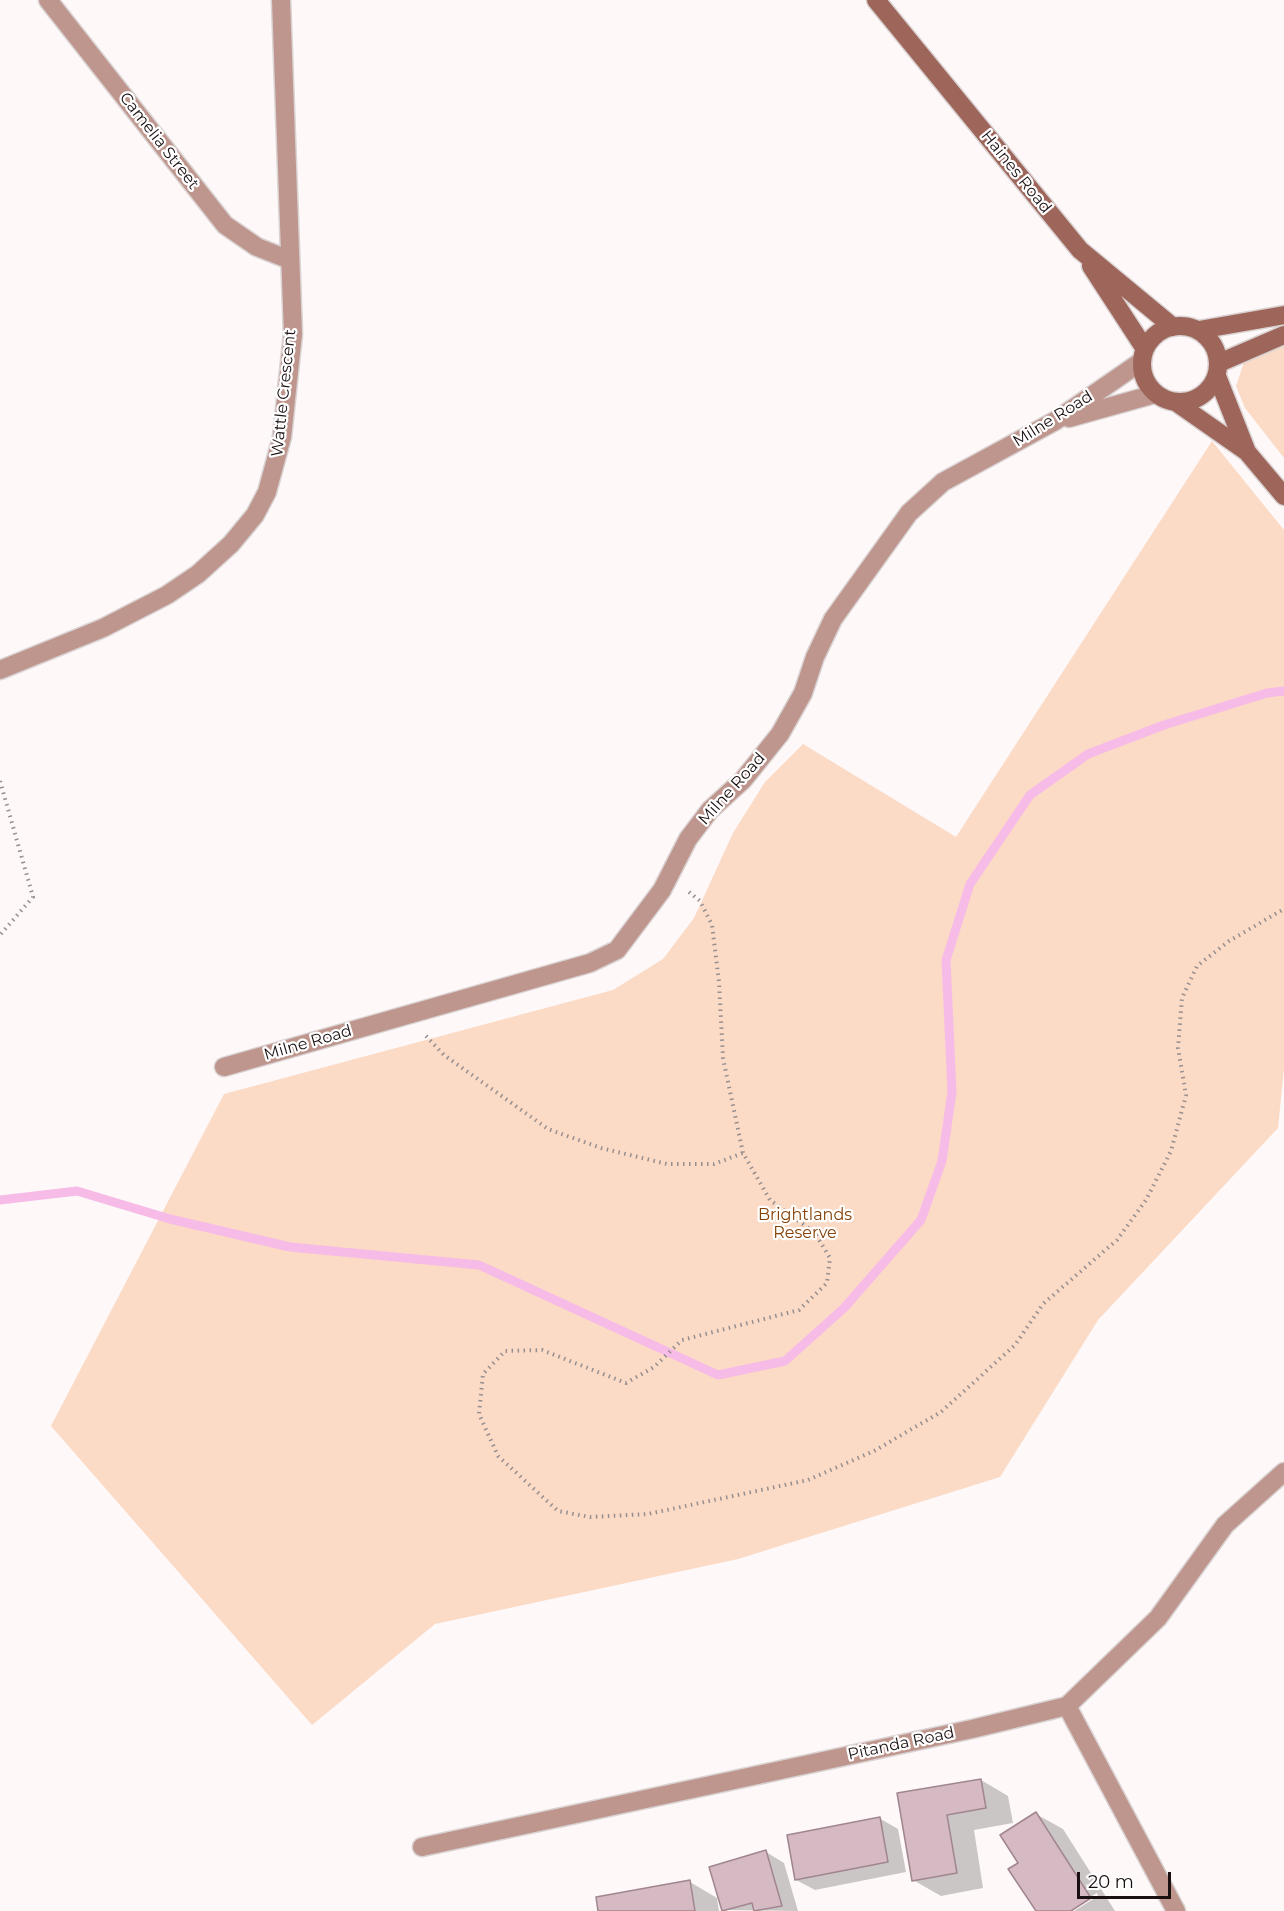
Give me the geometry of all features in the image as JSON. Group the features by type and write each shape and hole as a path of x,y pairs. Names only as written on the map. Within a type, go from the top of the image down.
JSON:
{"main road":[{"name":"Haines Road","path":"876,0 1080,250 1173,327"},
{"path":"1080,250 1143,355 1147,384 1155,394 1177,403 1247,452 1284,496"},
{"path":"1199,330 1284,315"},
{"path":"1143,355 1160,332 1173,327 1186,326 1199,330 1209,339 1216,350 1218,370 1247,452"},
{"path":"1177,403 1200,397 1210,388 1218,370 1284,335"}],"street":[{"name":"Camelia Street","path":"48,0 225,225 257,247 290,260"},
{"name":"Wattle Crescent","path":"0,670 103,628 168,595 198,574 231,544 255,515 274,474 282,437 293,334 281,0"},
{"name":"Milne Road","path":"224,1067 590,963 617,950 640,923 669,877 688,838 710,810 743,780 780,734 803,693 815,657 833,619 909,513 943,482 1055,421 1143,355"},
{"path":"1055,421 1155,394"},
{"name":"Pitanda Road","path":"422,1847 972,1729 1066,1706 1158,1618 1225,1525 1284,1472"},
{"path":"1066,1706 1176,1911"}],"path":[{"path":"0,781 33,897 0,935"},
{"path":"669,877 700,901 712,926 719,982 723,1058 743,1153 770,1200 815,1233 830,1258 827,1283 799,1310 682,1340 654,1367 626,1383 542,1350 505,1351 483,1374 478,1414 498,1456 558,1511 590,1517 648,1514 808,1480 873,1451 941,1412 1015,1345 1043,1304 1118,1240 1146,1200 1171,1151 1186,1095 1178,1047 1182,998 1197,966 1229,941 1284,909"},
{"path":"408,1015 444,1055 548,1129 601,1148 667,1164 714,1164 743,1153"}],"green space":[{"path":"1284,342 1284,458 1245,408 1236,386 1244,362 1264,348"},
{"name":"Brightlands Reserve","path":"1212,441 1284,530 1284,1068 1278,1128 1098,1320 1000,1477 738,1559 435,1624 312,1725 51,1426 224,1094 613,990 663,959 694,918 733,833 765,782 803,744 956,837"}],"building":[{"path":"981,1779 986,1808 947,1815 957,1873 912,1881 897,1793"},
{"path":"1036,1812 1091,1898 1071,1911 1036,1911 1008,1869 1018,1863 1000,1835"},
{"path":"880,1817 888,1862 795,1880 787,1835"},
{"path":"766,1850 782,1906 754,1911 752,1903 722,1911 709,1867"},
{"path":"690,1880 695,1911 598,1911 596,1897"}],"waterway":[{"path":"0,1200 77,1191 170,1219 290,1247 479,1265 718,1375 785,1361 844,1308 921,1220 942,1161 952,1092 946,960 970,884 1030,795 1088,754 1164,725 1267,693 1284,691"}]}
